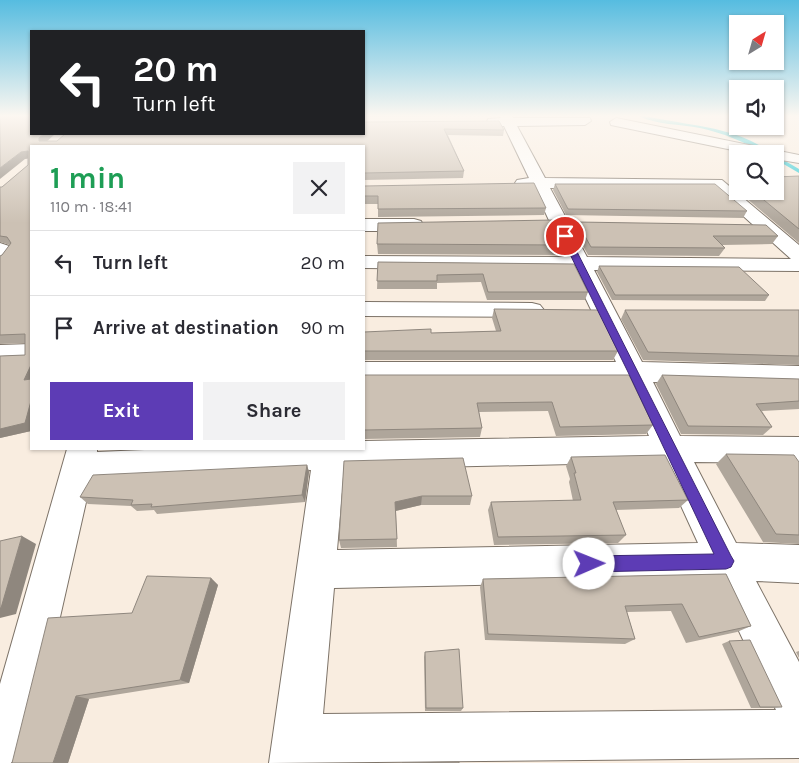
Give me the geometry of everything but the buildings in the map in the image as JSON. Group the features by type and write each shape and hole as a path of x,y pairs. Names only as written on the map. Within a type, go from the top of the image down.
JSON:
{"street":[{"path":"519,152 539,183 578,262 592,311 634,372 799,708"},
{"path":"762,152 799,159"},
{"path":"510,184 716,183 799,255"},
{"path":"365,225 432,224"},
{"path":"736,226 765,226"},
{"path":"0,249 5,251 0,258"},
{"path":"365,262 578,262 701,266 799,265"},
{"path":"365,309 552,310"},
{"path":"592,311 631,311"},
{"path":"0,354 30,353"},
{"path":"365,372 634,372 799,376"},
{"path":"2,763 80,458 330,452 670,448 799,450"},
{"path":"330,452 295,751 799,734"},
{"path":"316,569 726,561 799,564"}],"waterway":[{"path":"784,162 799,171"}],"route":[{"path":"565,236 726,561 589,564"}]}
